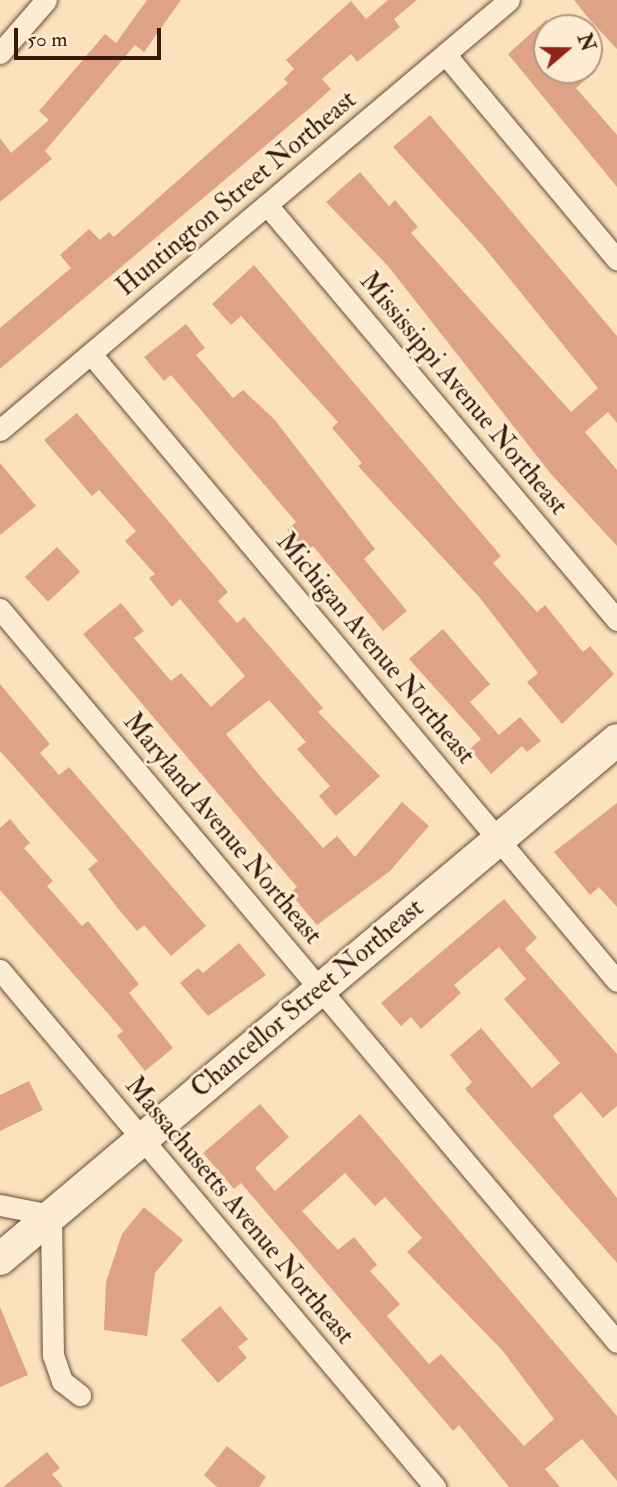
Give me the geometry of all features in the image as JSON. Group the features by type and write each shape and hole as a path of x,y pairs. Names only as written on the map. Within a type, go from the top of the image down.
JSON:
{"street":[{"path":"0,52 46,0"},
{"name":"Huntington Street Northeast","path":"0,430 509,0"},
{"path":"444,54 617,260"},
{"name":"Mississippi Avenue Northeast","path":"267,205 617,620"},
{"name":"Michigan Avenue Northeast","path":"91,354 617,981"},
{"name":"Maryland Avenue Northeast","path":"0,609 617,1342"},
{"name":"Chancellor Street Northeast","path":"0,1259 617,740"},
{"name":"Massachusetts Avenue Northeast","path":"0,970 435,1487"},
{"path":"0,1205 51,1215 53,1355 62,1381 80,1395"}],"building":[{"path":"147,0 181,0 144,52 135,45 45,151 52,159 0,202 0,138 11,153 49,120 39,111 105,34 116,43"},
{"path":"388,0 417,0 394,19 400,27 357,62 351,54 322,79 331,89 310,108 0,369 0,328 71,268 60,255 89,229 100,240 109,232 114,237 288,83 284,79 294,69 286,60 351,1 366,19"},
{"path":"574,0 617,0 617,49 603,34 603,14 585,14"},
{"path":"533,32 533,84 581,84 576,88 617,135 617,187 508,54"},
{"path":"430,115 617,336 617,423 608,412 585,432 617,470 617,546 551,474 388,266 326,202 360,172 389,206 395,200 418,227 411,233 571,412 598,388 483,246 393,147"},
{"path":"254,265 501,556 493,563 537,612 545,605 583,652 590,646 614,674 562,724 527,682 538,673 480,598 358,466 362,463 332,428 338,422 241,316 231,325 212,304"},
{"path":"186,324 205,348 196,355 233,398 243,390 274,419 375,549 364,559 407,611 383,631 313,546 306,551 287,530 296,522 171,375 164,381 144,357"},
{"path":"77,413 228,592 218,601 237,623 244,617 323,708 318,712 380,776 336,816 319,796 330,786 297,749 306,742 269,700 226,734 260,776 323,848 337,836 355,857 402,802 429,826 390,871 317,925 290,893 297,887 83,634 121,603 144,631 134,638 171,681 181,673 211,707 245,676 180,599 172,607 149,578 155,574 125,541 136,531 99,490 92,496 44,440"},
{"path":"0,463 36,506 0,535"},
{"path":"57,547 80,572 48,602 25,577"},
{"path":"443,629 490,684 470,702 499,735 520,717 541,741 527,752 522,746 491,774 470,749 481,739 409,659"},
{"path":"0,684 50,744 40,753 59,775 69,767 206,926 171,956 144,925 137,931 116,906 88,869 98,861 0,751"},
{"path":"617,803 617,907 599,887 590,895 554,852"},
{"path":"10,819 30,843 24,848 53,881 47,886 82,926 88,921 139,984 129,993 173,1048 145,1071 117,1036 123,1031 0,890 0,828"},
{"path":"504,899 537,938 525,949 617,1054 617,1106 603,1118 581,1092 553,1116 617,1198 617,1263 465,1089 472,1082 450,1055 481,1028 532,1088 560,1063 504,999 526,979 499,947 454,985 461,993 421,1029 411,1017 401,1026 381,1003"},
{"path":"239,943 266,975 208,1016 180,983 198,968 203,973"},
{"path":"29,1081 43,1110 0,1131 0,1095"},
{"path":"260,1104 289,1137 255,1168 275,1191 360,1114 617,1416 617,1481 582,1439 545,1469 560,1487 509,1487 459,1425 453,1431 241,1183 234,1189 203,1153","holes":["345,1173 375,1206 385,1197 422,1238 407,1252 502,1350 554,1419 524,1446 441,1354 429,1364 387,1316 400,1304 370,1271 377,1265 354,1237 338,1250 302,1211"]},
{"path":"144,1207 183,1240 155,1273 147,1336 104,1330 106,1282 122,1234"},
{"path":"220,1306 248,1339 238,1347 247,1358 218,1383 181,1340"},
{"path":"0,1307 28,1375 0,1387"},
{"path":"227,1446 266,1477 259,1487 217,1487 204,1475"},
{"path":"47,1452 60,1468 52,1474 63,1487 3,1487"}]}
